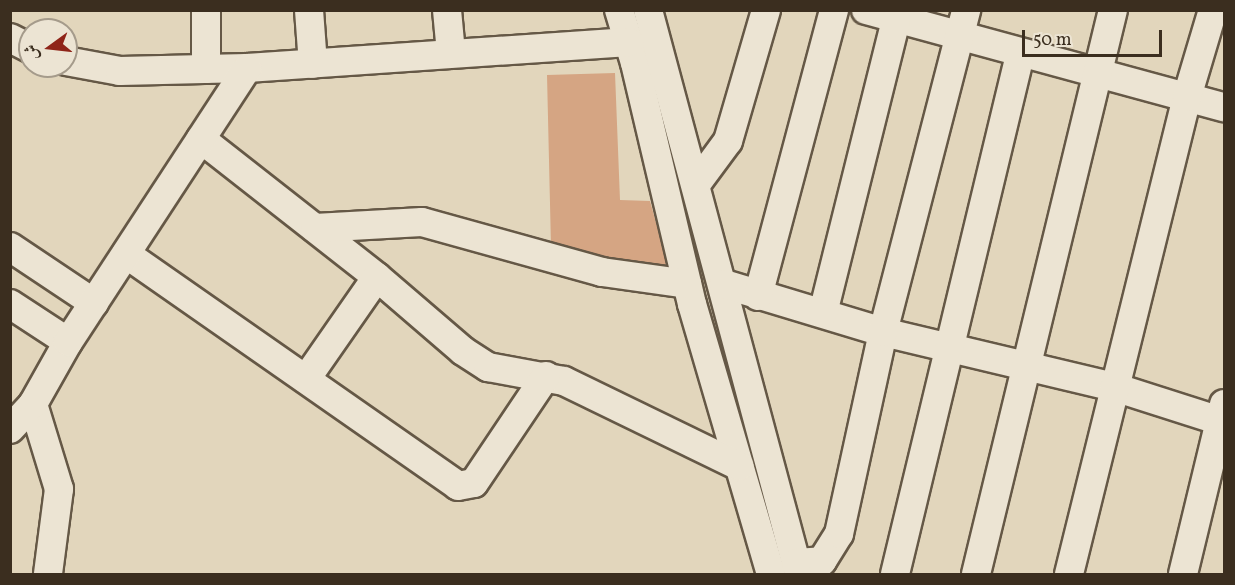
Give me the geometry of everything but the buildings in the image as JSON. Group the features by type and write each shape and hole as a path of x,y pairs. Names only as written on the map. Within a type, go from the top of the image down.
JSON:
{"street":[{"path":"206,10 206,69"},
{"path":"309,10 314,64"},
{"path":"447,10 451,53"},
{"path":"619,10 629,42 687,284 739,466 789,571"},
{"path":"648,10 724,284 789,571"},
{"path":"697,183 728,141 766,10"},
{"path":"758,296 834,10"},
{"path":"866,10 1020,55 1096,72 1224,108"},
{"path":"789,571 822,561 839,534 883,332 966,10"},
{"path":"976,574 1024,364 1113,10"},
{"path":"1069,574 1187,97 1213,10"},
{"path":"823,313 896,20"},
{"path":"78,63 120,71 247,68 629,42"},
{"path":"895,574 1020,55"},
{"path":"10,429 33,404 68,342 247,68"},
{"path":"201,139 378,278 463,351 488,367 546,376 739,466"},
{"path":"315,228 422,222 602,272 687,284"},
{"path":"10,247 94,303"},
{"path":"126,254 451,483 466,487 474,483 546,376"},
{"path":"306,379 378,278"},
{"path":"724,284 883,332 1024,364 1223,416 1183,574"},
{"path":"10,304 68,342"},
{"path":"33,404 59,489 48,574"}]}
